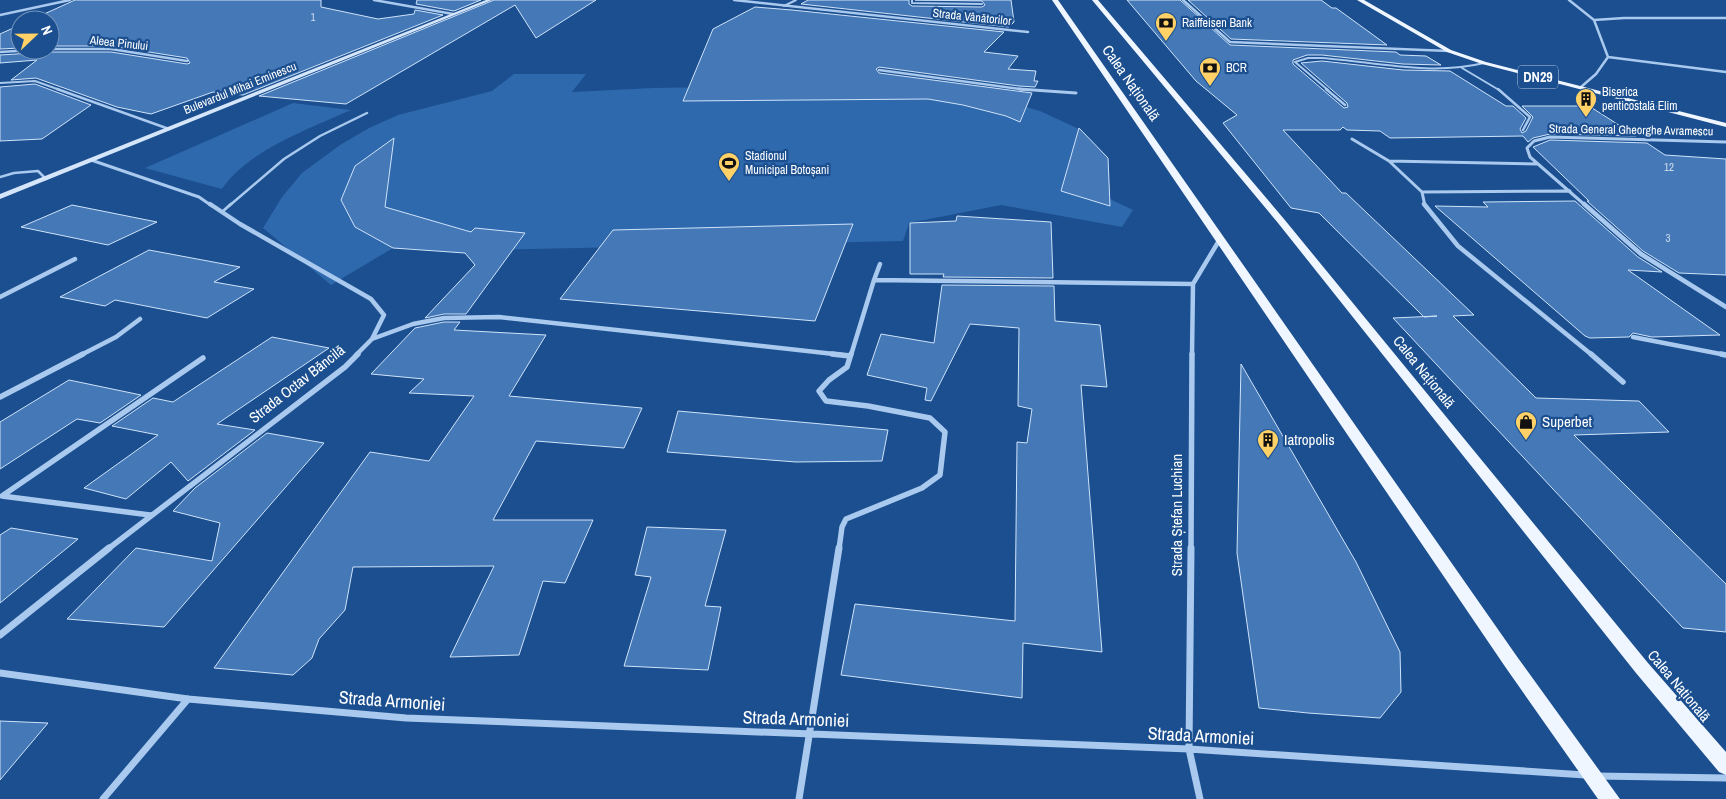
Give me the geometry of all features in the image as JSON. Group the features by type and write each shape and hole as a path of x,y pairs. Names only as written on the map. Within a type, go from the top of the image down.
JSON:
{"main road":[{"name":"Bulevardul Mihai Eminescu","path":"0,197 490,0"},
{"name":"Calea Națională","path":"1055,0 1512,663 1610,799"},
{"name":"Calea Națională","path":"1095,0 1281,221 1642,668 1726,766"},
{"name":"DN29","path":"1360,0 1449,51 1484,63 1726,125"}],"street":[{"path":"0,15 70,0"},
{"path":"374,0 453,14"},
{"name":"Strada Vânătorilor","path":"734,0 1028,32"},
{"path":"1182,0 1230,42 1449,51"},
{"path":"1569,0 1594,20 1608,58"},
{"path":"1594,20 1624,18 1726,18"},
{"name":"Aleea Pinului","path":"60,49 111,49 187,61"},
{"path":"1608,58 1726,72"},
{"path":"1581,87 1596,74 1608,58"},
{"path":"878,70 1036,91 1076,93"},
{"name":"Strada General Gheorghe Avramescu","path":"1726,142 1550,137 1534,140 1526,148 1530,157 1641,254 1726,307"},
{"path":"1352,139 1389,161 1422,192 1423,203 1458,246 1575,340 1622,382"},
{"name":"Strada Octav Băncilă","path":"0,635 150,515 345,367 372,339 384,315 371,299 240,224 199,197 91,160"},
{"path":"1389,161 1538,164"},
{"path":"1422,192 1571,192"},
{"path":"874,280 1192,284 1220,239"},
{"path":"0,297 75,260"},
{"path":"799,799 842,527 846,518 922,488 940,475 945,432 930,418 868,406 826,401 819,392 829,380 847,367 880,264"},
{"name":"Strada Ștefan Luchian","path":"1192,284 1189,749 1200,799"},
{"path":"372,339 413,324 444,318 499,317 850,356"},
{"path":"0,397 116,337 140,318"},
{"path":"1633,337 1726,355"},
{"path":"150,515 2,496 203,358"},
{"name":"Strada Armoniei","path":"0,673 188,699 406,718 1189,749 1593,776 1726,778"},
{"path":"103,799 188,699"}],"lane":[{"path":"784,6 796,0"},
{"path":"912,0 912,3 982,4"},
{"path":"1345,105 1295,62 1302,59 1329,59 1462,68 1484,63"},
{"path":"1462,68 1495,86 1530,117 1523,130"},
{"path":"0,84 35,81 169,129"},
{"path":"222,212 284,159 320,136 367,113"},
{"path":"0,177 14,173 38,171 46,179"}],"shaded area":[{"name":"Stadionul Municipal Botoșani","path":"514,74 586,74 572,92 653,88 898,84 1004,100 1040,111 1081,130 1108,158 1110,199 1133,210 1122,227 1001,205 909,223 903,241 445,251 393,248 331,285 263,228 282,197 302,173 340,145 369,128 398,115 492,91"},
{"path":"293,103 351,110 299,133 263,152 233,175 222,189 145,168"}],"building":[{"path":"75,0 321,0 321,7 378,19 414,14 415,10 443,15 243,95 213,92 151,114 117,107 36,78 11,80 37,60 60,60 60,52 111,52 190,63 187,58 111,46 60,46 60,10 53,10"},
{"path":"417,0 481,0 454,11 416,4"},
{"path":"494,0 596,0 536,38 515,5 346,104 259,96"},
{"path":"808,0 909,0 909,4 912,6 982,7 985,5 982,1 915,0 1011,0 1014,22 1009,27 801,4"},
{"path":"1127,0 1180,0 1230,45 1396,52 1400,55 1426,56 1441,65 1403,64 1322,55 1307,55 1293,60 1293,64 1344,108 1348,107 1347,103 1301,63 1322,61 1403,70 1450,71 1506,106 1513,106 1526,118 1520,129 1522,133 1526,131 1533,117 1522,106 1589,106 1636,136 1550,134 1533,138 1528,142 1523,136 1390,138 1380,131 1347,130 1343,127 1340,130 1283,130 1342,193 1346,193 1474,315 1453,316 1536,398 1639,401 1669,432 1574,435 1726,584 1726,632 1683,628 1393,318 1424,317 1319,213 1291,208 1223,123 1237,115 1196,81"},
{"path":"1188,0 1321,0 1332,8 1336,8 1387,45 1231,39"},
{"path":"755,7 1004,32 984,52 1018,56 1008,69 1036,71 1034,81 1038,81 1035,87 1019,86 879,67 876,69 879,73 1032,93 1020,122 1006,116 963,105 928,99 683,101 713,29"},
{"path":"10,30 10,48 0,49 0,34"},
{"path":"10,54 10,60 37,60 0,63 0,55"},
{"path":"35,84 91,105 42,139 0,141 0,87"},
{"path":"1079,128 1108,158 1110,206 1061,191"},
{"path":"394,138 385,207 471,232 475,228 525,233 466,314 444,314 425,318 475,265 465,253 393,248 355,227 341,200 355,166"},
{"path":"1550,140 1647,143 1665,155 1726,159 1726,275 1679,273 1643,251 1587,201 1589,201 1533,147"},
{"path":"1575,201 1638,257 1662,272 1628,270 1720,335 1652,337 1633,333 1629,337 1590,338 1585,336 1435,206 1488,207 1483,202"},
{"path":"72,205 157,222 108,245 21,227"},
{"path":"957,216 1051,222 1053,278 943,277 944,274 910,274 910,223 956,221"},
{"path":"853,224 815,321 560,299 613,230"},
{"path":"149,250 240,267 214,282 254,289 207,318 115,300 105,306 60,297"},
{"path":"942,285 1054,286 1055,321 1100,325 1107,387 1081,385 1102,652 1023,643 1022,698 841,675 855,604 1015,621 1017,442 1027,443 1032,409 1018,406 1019,328 970,324 931,401 925,400 927,388 867,375 881,334 934,343"},
{"path":"444,322 460,322 454,330 546,335 509,396 642,408 624,448 536,441 493,520 593,520 565,583 543,581 519,655 450,657 494,566 353,567 345,610 319,639 312,658 293,675 214,668 370,452 429,461 474,396 409,393 424,379 371,374 415,328"},
{"path":"272,337 329,348 217,424 255,430 188,481 171,462 126,499 84,488 158,435 112,426 153,398 173,402"},
{"path":"1241,364 1356,562 1400,652 1401,692 1380,718 1259,708 1237,553"},
{"path":"69,380 141,395 100,423 77,419 0,469 0,422"},
{"path":"678,411 888,430 882,461 796,462 667,452"},
{"path":"267,433 324,443 164,627 67,619 136,548 212,561 220,523 173,511 195,488"},
{"path":"647,527 726,530 705,606 721,607 708,670 624,666 651,577 635,575"},
{"path":"11,528 78,539 0,603 0,535"},
{"path":"0,721 48,723 0,780"}],"place":[{"name":"Raiffeisen Bank","path":"1166,42"},
{"name":"BCR","path":"1210,87"},
{"name":"Biserica penticostală Elim","path":"1586,118"},
{"name":"Stadionul Municipal Botoșani","path":"729,182"},
{"name":"Superbet","path":"1526,441"},
{"name":"Iatropolis","path":"1268,459"}]}
